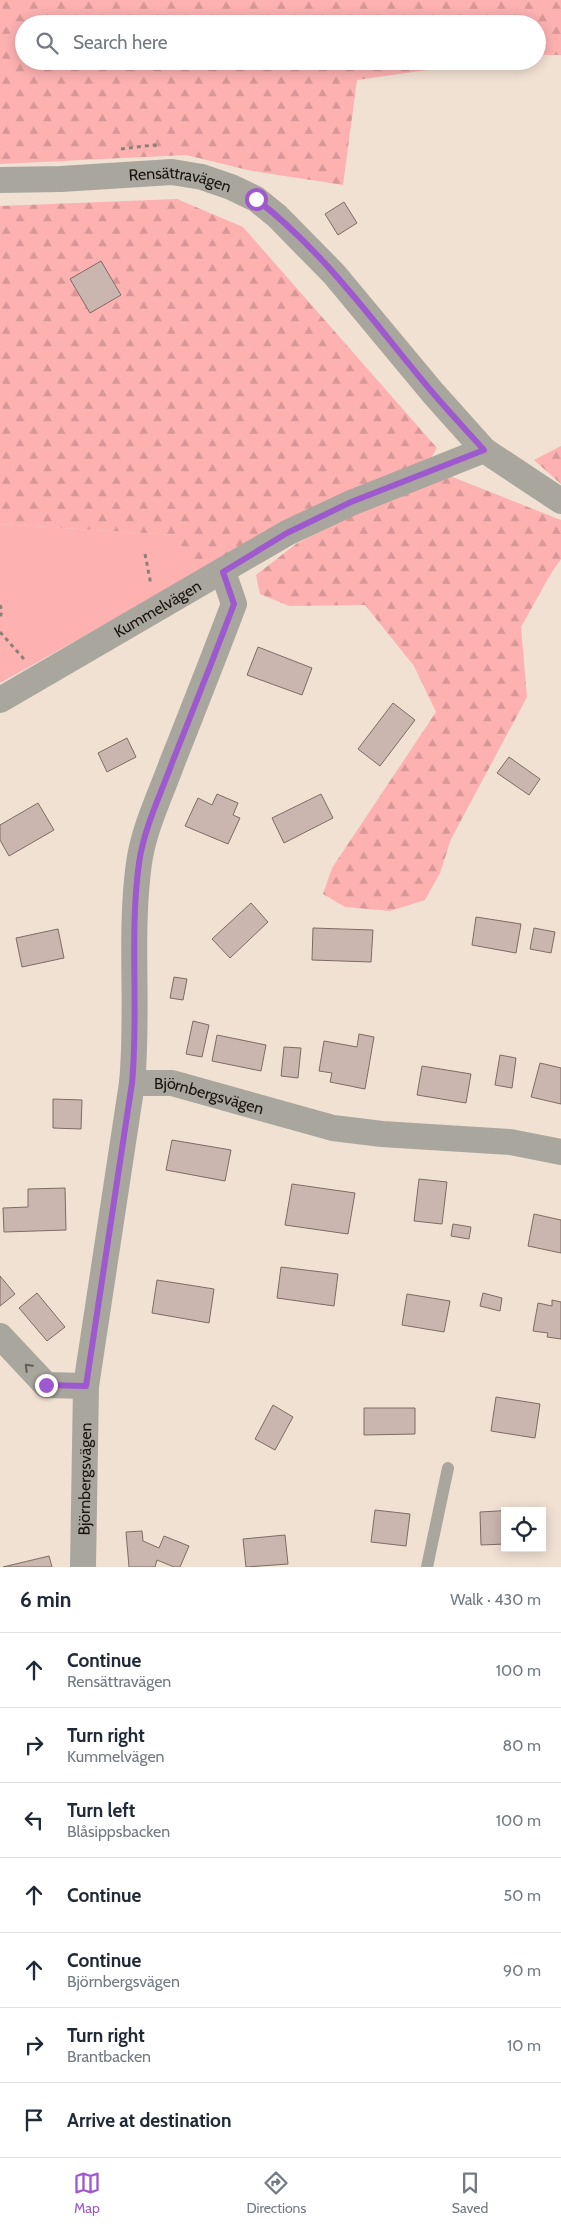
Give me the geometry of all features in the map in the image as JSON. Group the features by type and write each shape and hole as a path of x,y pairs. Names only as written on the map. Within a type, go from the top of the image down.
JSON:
{"street":[{"name":"Rensättravägen","path":"0,180 61,179 172,172 202,177 231,187 256,199 277,216 334,274 433,393 484,450 561,501"},
{"name":"Kummelvägen","path":"0,700 223,572 287,533 351,502 484,450"},
{"path":"132,1083 136,1042 136,905 139,862 152,811 234,604 223,572"},
{"name":"Björnbergsvägen","path":"83,1567 86,1386 132,1083 172,1083 332,1128 382,1134 510,1142 561,1152"},
{"path":"0,1336 46,1385 86,1386"}],"lane":[{"path":"426,1567 448,1468"}],"path":[{"path":"0,605 2,610 0,619"},
{"path":"0,632 18,650 37,679"}],"green space":[{"path":"0,0 561,0 561,55 546,55 546,15 15,15 15,70 428,70 357,80 343,185 252,171 186,155 0,164"},
{"path":"177,199 243,227 437,448 424,469 197,573 175,535 0,524 0,206"},
{"path":"561,446 561,484 534,460"},
{"path":"450,476 561,520 561,559 521,627 527,697 451,839 440,873 425,900 390,911 345,907 323,894 332,868 436,712 414,666 365,605 289,606 260,594 256,575 296,544 358,512"},
{"path":"0,524 176,535 197,573 0,683"}],"building":[{"path":"344,202 357,223 338,235 325,214"},
{"path":"101,261 121,295 90,313 70,279"},
{"path":"258,647 312,668 302,695 247,675"},
{"path":"393,703 415,720 380,766 358,749"},
{"path":"127,738 136,757 107,772 98,753"},
{"path":"509,757 540,779 529,795 497,773"},
{"path":"217,794 238,803 233,815 240,818 228,844 185,826 198,798 212,805"},
{"path":"321,794 333,818 284,843 272,818"},
{"path":"38,803 54,830 9,856 0,840 0,825"},
{"path":"251,903 268,922 230,958 212,939"},
{"path":"476,917 521,924 516,953 472,945"},
{"path":"313,928 373,930 371,962 312,960"},
{"path":"534,928 555,932 551,953 530,949"},
{"path":"58,929 64,958 22,967 16,938"},
{"path":"174,977 187,979 183,1000 170,998"},
{"path":"193,1021 209,1025 202,1057 186,1054"},
{"path":"359,1034 374,1037 365,1089 330,1082 332,1073 319,1071 324,1041 357,1047"},
{"path":"217,1035 266,1045 261,1071 212,1061"},
{"path":"284,1047 301,1048 298,1078 281,1076"},
{"path":"500,1055 516,1058 512,1088 495,1085"},
{"path":"540,1063 561,1068 561,1104 531,1097"},
{"path":"422,1066 471,1074 466,1103 417,1095"},
{"path":"53,1099 82,1100 81,1129 53,1128"},
{"path":"172,1140 231,1150 225,1181 166,1170"},
{"path":"419,1179 447,1182 442,1224 414,1221"},
{"path":"292,1184 355,1193 348,1234 285,1225"},
{"path":"65,1188 66,1230 4,1232 3,1208 28,1207 28,1189"},
{"path":"534,1214 561,1220 561,1253 528,1246"},
{"path":"453,1224 471,1227 469,1239 451,1236"},
{"path":"281,1267 338,1274 334,1306 277,1298"},
{"path":"0,1276 15,1294 0,1306"},
{"path":"157,1280 214,1289 209,1323 152,1313"},
{"path":"37,1293 65,1327 47,1341 19,1308"},
{"path":"483,1293 502,1298 500,1311 480,1306"},
{"path":"407,1294 450,1301 444,1332 402,1325"},
{"path":"552,1300 561,1302 561,1339 547,1337 548,1333 533,1331 538,1303 552,1306"},
{"path":"496,1397 540,1404 535,1438 491,1431"},
{"path":"273,1405 293,1417 275,1450 255,1439"},
{"path":"364,1408 415,1408 415,1434 364,1435"},
{"path":"375,1510 410,1514 406,1546 371,1542"},
{"path":"501,1511 501,1544 481,1545 480,1512"},
{"path":"142,1531 143,1541 159,1548 164,1536 189,1546 180,1567 174,1567 157,1560 155,1567 129,1567 126,1532"},
{"path":"285,1535 288,1564 246,1567 243,1539"},
{"path":"49,1556 52,1567 3,1567"}],"route":[{"path":"46,1385 86,1386 132,1083 136,1042 136,905 139,862 152,811 234,604 223,572 287,533 351,502 417,478 484,450 433,393 334,274 277,216 256,199"}]}
